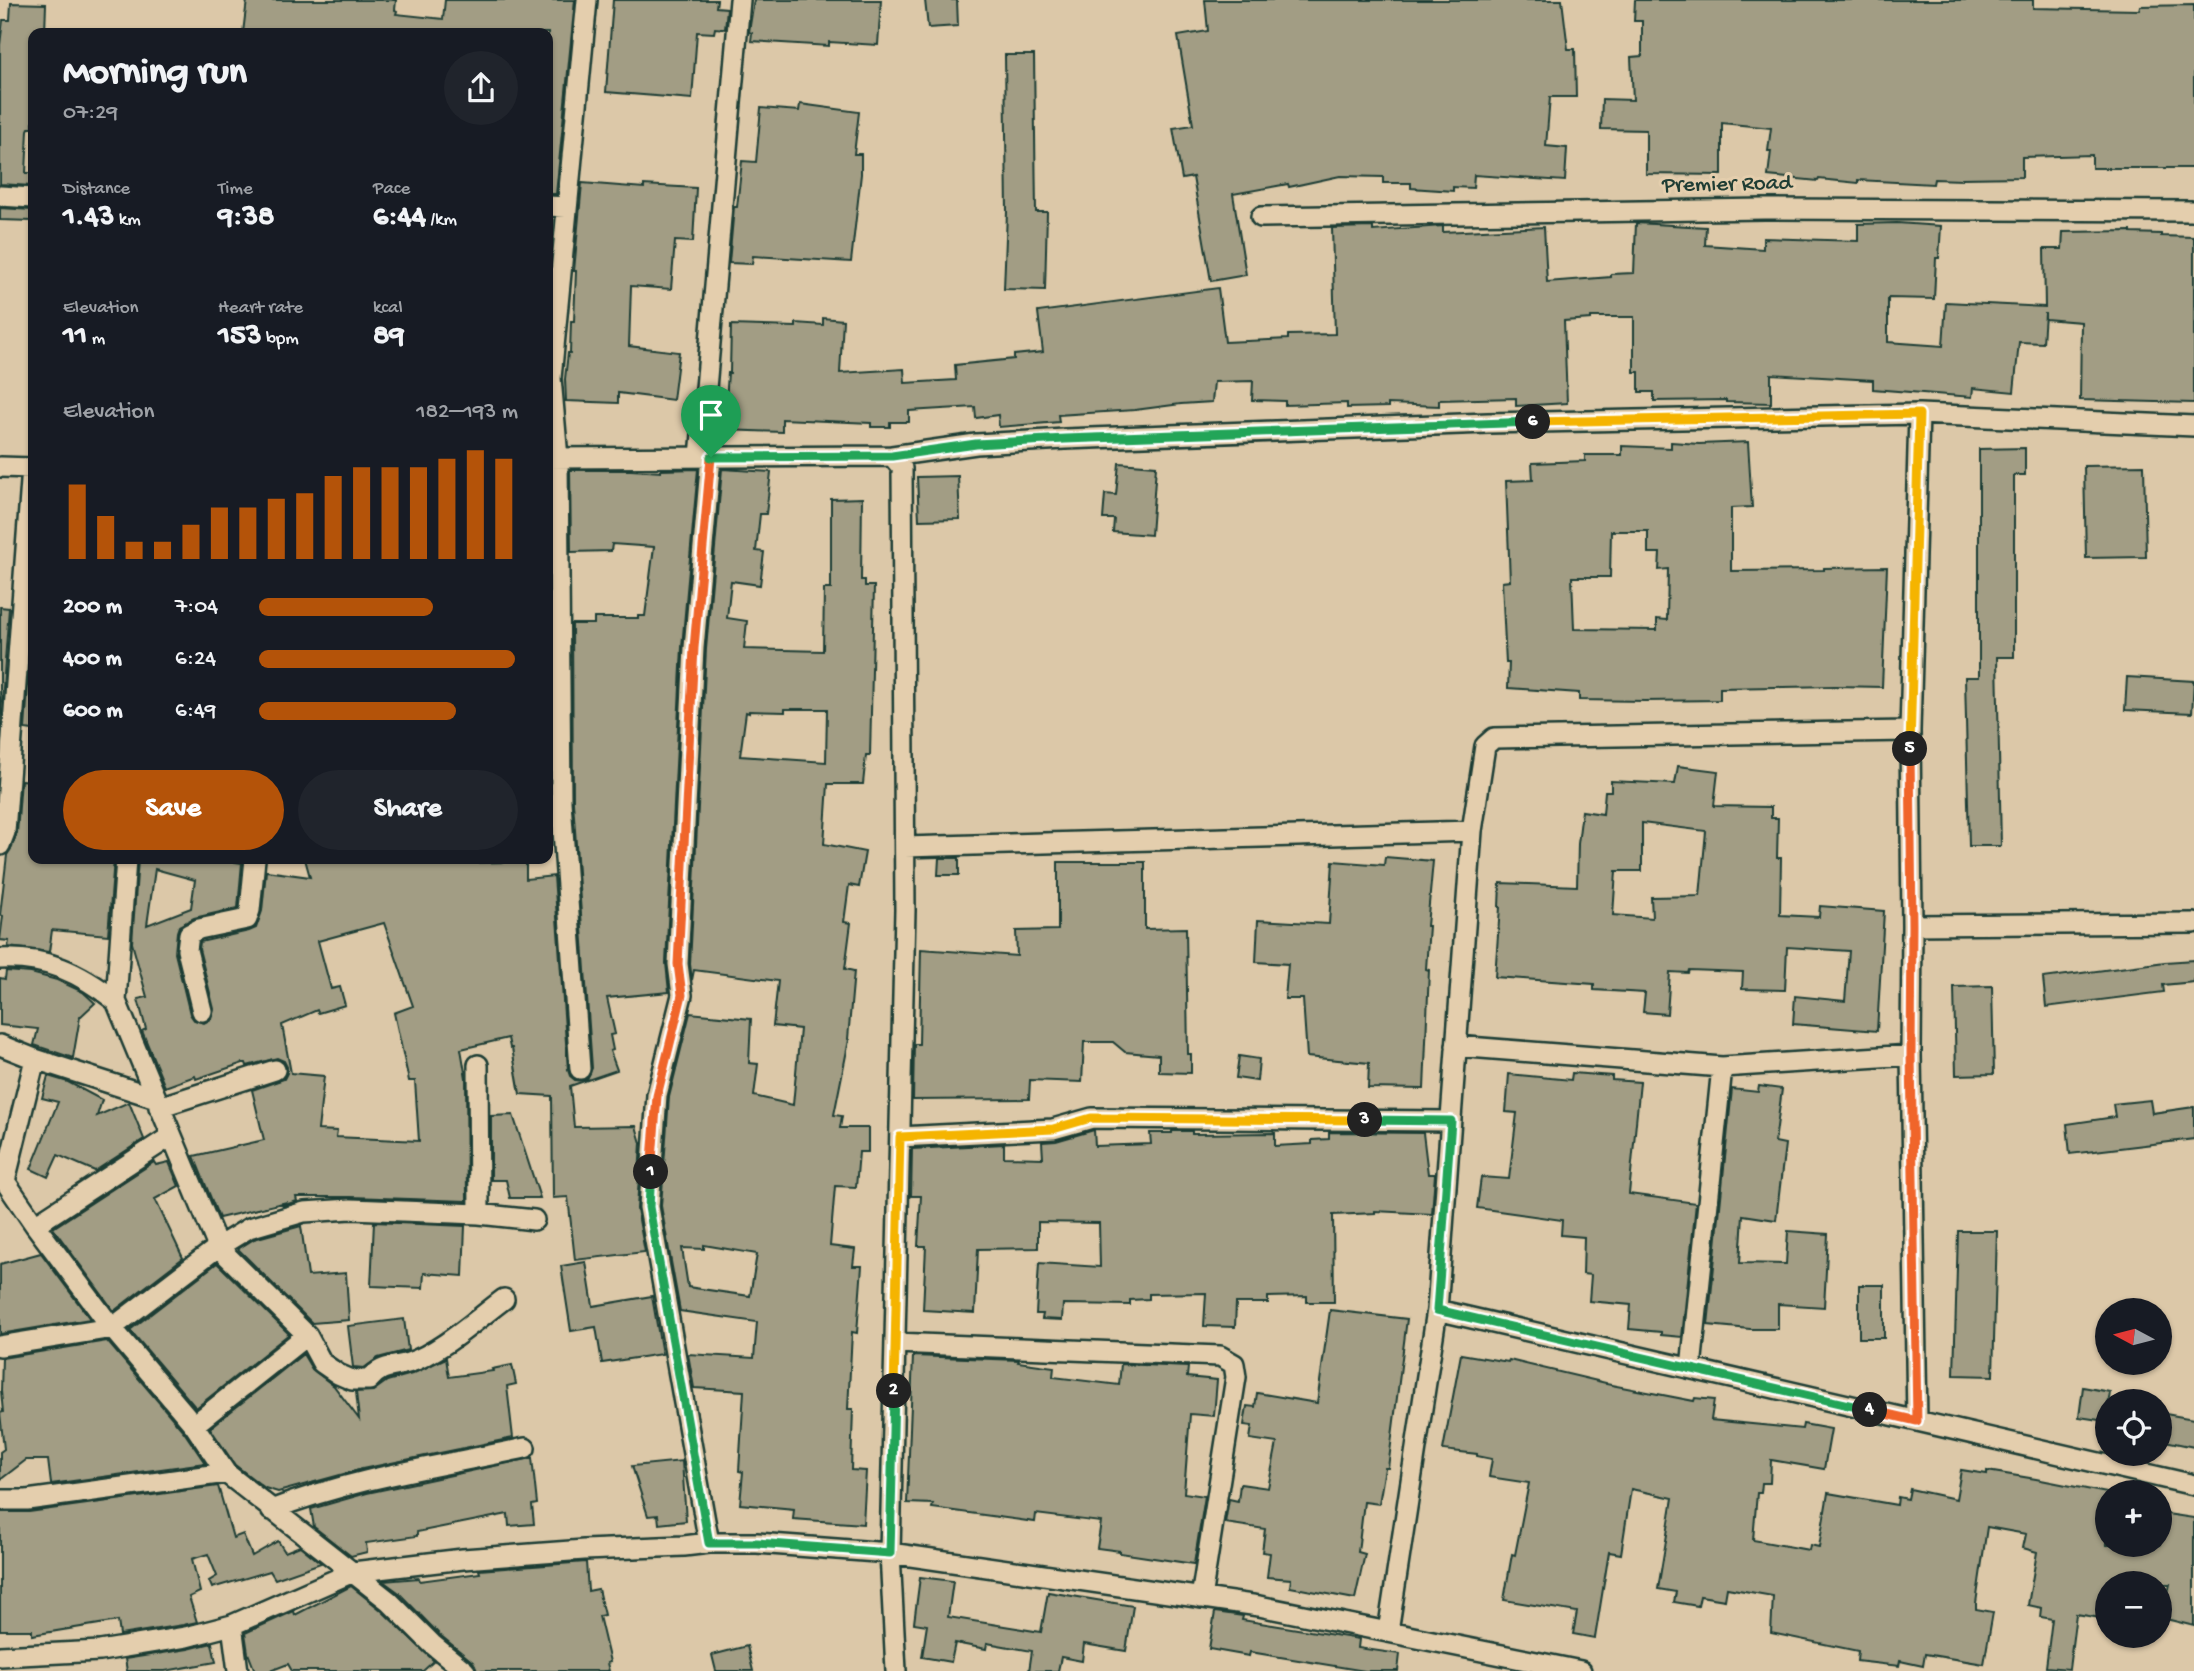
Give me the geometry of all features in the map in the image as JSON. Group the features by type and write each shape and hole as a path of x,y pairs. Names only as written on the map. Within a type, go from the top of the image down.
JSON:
{"street":[{"path":"553,321 557,206 587,0"},
{"path":"709,1543 649,1207 657,1096 682,995 678,964 705,457 740,0"},
{"path":"0,196 28,198"},
{"name":"Premier Road","path":"1261,217 1764,209 2194,211"},
{"path":"580,1069 561,802 553,458 892,456 976,444 1065,439 1488,423 1919,414 2194,426"},
{"path":"1917,1421 1911,1055 1910,731 1919,414"},
{"path":"892,456 902,468 905,847 890,1553 896,1671"},
{"path":"0,467 28,468"},
{"path":"0,845 5,832 28,533"},
{"path":"1388,1632 1437,1310 1472,831 1485,746 1494,738 1910,731"},
{"path":"905,847 1472,831"},
{"path":"126,864 116,1001 218,1247 307,1335 322,1363 352,1380 369,1380 376,1371 411,1362 444,1344 504,1299"},
{"path":"202,1011 187,950 189,934 199,929 247,919 255,864"},
{"path":"1912,925 2194,923"},
{"path":"0,959 20,958 48,962 76,974 116,1001"},
{"path":"0,1045 158,1102 275,1070"},
{"path":"1456,1046 1722,1067 1911,1055"},
{"path":"35,1059 2,1177 35,1225 112,1328 194,1425 226,1474 389,1601 432,1644 466,1671"},
{"path":"478,1065 479,1214"},
{"path":"1691,1368 1722,1067"},
{"path":"900,1137 1053,1129 1091,1118 1451,1121"},
{"path":"35,1225 171,1136"},
{"path":"0,1346 112,1328 218,1247 249,1228 304,1212 351,1209 479,1214 534,1220"},
{"path":"1437,1310 2194,1485"},
{"path":"194,1425 307,1335"},
{"path":"895,1343 1220,1356 1234,1363 1236,1377 1201,1598"},
{"path":"271,1510 303,1497 352,1484 525,1448"},
{"path":"0,1500 27,1500 226,1474"},
{"path":"0,1656 100,1651 186,1637 232,1625 353,1572 463,1559 584,1550 757,1543 890,1553 1259,1606 1581,1671"},
{"path":"232,1625 238,1671"}],"building":[{"path":"247,0 396,0 396,14 443,19 445,0 575,0 556,194 553,194 553,28 244,28"},
{"path":"613,0 717,0 716,7 727,8 725,29 715,28 714,33 697,32 692,99 606,92"},
{"path":"754,0 881,0 878,45 829,42 829,46 751,41 752,33 749,32"},
{"path":"925,0 957,0 958,26 928,28"},
{"path":"1205,0 1562,0 1568,49 1575,49 1576,97 1550,97 1546,146 1567,148 1565,181 1474,175 1473,188 1453,187 1453,191 1411,188 1411,183 1383,183 1383,177 1340,176 1289,187 1288,184 1233,194 1246,275 1211,281 1193,177 1182,179 1173,128 1193,125 1178,36 1208,31"},
{"path":"1635,0 2033,0 2033,8 2139,10 2140,6 2194,5 2194,168 2092,168 2092,155 2022,157 2022,177 1934,179 1933,184 1818,181 1768,176 1771,128 1722,123 1722,175 1646,174 1646,130 1601,129 1602,99 1633,100 1631,57 1642,56 1642,21 1634,21"},
{"path":"11,3 46,4 45,28 28,28 28,186 0,184 0,45 3,20 10,20"},
{"path":"1005,55 1034,55 1036,212 1047,212 1045,290 1004,289 1007,212"},
{"path":"800,104 859,112 854,154 861,154 861,174 851,262 753,256 752,264 729,263 734,207 737,207 742,161 756,162 761,108 799,111"},
{"path":"582,183 644,188 644,185 696,188 693,242 675,241 671,289 631,286 629,346 679,352 673,400 618,393 618,403 566,401 565,379 570,353 571,321 574,321 574,271"},
{"path":"0,208 28,210 28,221 0,220"},
{"path":"1636,223 1706,227 1705,245 1763,249 1763,238 1858,241 1858,224 1941,226 1934,299 1888,298 1888,342 1943,346 1946,302 2045,307 2044,249 2062,249 2063,232 2131,231 2161,236 2194,237 2194,403 2080,400 2081,322 2045,319 2045,313 2043,343 2019,342 2014,392 1973,388 1972,397 1873,389 1873,380 1771,374 1771,403 1726,400 1654,401 1654,392 1639,392 1639,372 1634,372 1634,317 1591,317 1564,321 1567,403 1516,406 1516,398 1439,400 1439,406 1388,404 1388,407 1347,408 1347,403 1285,405 1285,401 1252,400 1253,381 1214,382 1212,402 1058,415 1059,422 999,427 998,415 976,418 975,407 909,411 909,422 890,422 890,427 871,427 871,423 782,419 782,432 724,430 730,373 731,325 796,327 796,323 823,325 823,318 843,320 840,373 904,369 905,383 956,380 955,365 1014,359 1014,355 1043,352 1038,312 1218,288 1225,342 1288,339 1288,335 1335,334 1332,228 1373,227 1373,231 1443,226 1443,232 1544,227 1547,282 1634,273"},
{"path":"1671,442 1748,442 1752,507 1731,508 1731,571 1887,567 1882,687 1720,688 1720,700 1645,701 1579,700 1579,693 1508,688 1509,663 1506,663 1502,582 1510,581 1506,481 1533,480 1532,463 1585,461 1585,455 1622,455 1622,446 1671,448","holes":["1611,531 1648,531 1648,553 1660,553 1659,570 1668,569 1667,620 1657,619 1657,630 1574,629 1572,577 1610,577"]},
{"path":"2025,448 2025,475 2014,475 2014,657 1997,657 2001,846 1969,846 1965,677 1979,677 1979,449"},
{"path":"1119,463 1156,466 1151,535 1113,532 1114,519 1103,519 1105,494 1116,495"},
{"path":"2144,465 2146,557 2086,558 2084,466"},
{"path":"698,469 682,647 666,963 669,992 607,998 615,1034 610,1035 613,1050 610,1051 617,1070 570,1086 574,1127 636,1126 641,1143 637,1209 645,1252 575,1260 568,1197 553,1198 552,1096 520,1094 508,1038 461,1049 466,1078 467,1201 296,1197 297,1201 282,1206 287,1202 219,1218 194,1156 264,1140 252,1090 284,1079 287,1067 284,1061 277,1058 247,1066 243,1063 165,1087 142,1031 146,1029 138,999 147,997 132,943 138,864 242,864 238,908 194,918 179,926 177,932 175,953 190,1014 194,1020 204,1023 211,1019 214,1009 199,949 200,942 256,928 262,911 266,871 310,877 306,864 526,864 526,879 554,876 568,1070 575,1080 587,1079 592,1068 573,802 572,624 594,624 594,618 645,616 654,547 612,544 611,551 571,552 570,470 661,472","holes":["155,869 195,880 191,908 147,925","384,923 413,1006 394,1013 409,1081 415,1081 419,1141 336,1137 337,1131 318,1130 324,1076 291,1073 282,1025 317,1010 318,1013 345,1005 340,987 331,989 318,941"]},
{"path":"722,469 771,472 766,514 760,514 756,551 764,552 760,585 731,581 727,618 747,621 744,649 823,651 824,589 831,589 831,499 862,498 861,580 865,580 865,586 874,586 870,755 866,755 863,784 828,784 824,844 865,852 859,887 849,885 844,922 851,923 845,969 854,971 849,1040 834,1115 842,1116 840,1128 868,1128 868,1152 859,1152 856,1187 835,1186 830,1246 855,1249 853,1266 862,1266 857,1333 852,1332 848,1409 853,1409 851,1470 866,1471 863,1524 793,1519 794,1509 740,1504 743,1472 739,1471 744,1391 694,1388 688,1354 754,1358 757,1322 680,1311 661,1206 669,1097 690,1013 751,1019 749,1063 758,1064 754,1096 793,1105 800,1029 773,1026 778,981 694,970 692,980 690,964 706,649","holes":["785,709 827,709 826,762 740,756 746,712 785,712","704,1245 757,1254 750,1296 688,1287 682,1248 704,1249"]},
{"path":"958,476 960,519 919,520 917,477"},
{"path":"0,607 9,608 0,728"},
{"path":"2127,677 2194,681 2192,713 2125,710"},
{"path":"28,687 28,729 25,729"},
{"path":"1678,766 1718,771 1714,806 1771,807 1771,818 1778,818 1777,858 1781,858 1780,915 1819,917 1820,906 1884,911 1877,1031 1793,1024 1795,996 1845,1001 1849,951 1787,947 1785,990 1742,989 1743,972 1670,972 1667,1014 1643,1012 1645,993 1594,990 1594,984 1495,977 1500,883 1577,886 1582,811 1603,814 1605,791 1611,791 1611,781 1675,784","holes":["1642,823 1706,831 1700,896 1651,897 1652,918 1613,915 1616,871 1642,871"]},
{"path":"21,780 28,781 28,864 114,864 108,935 52,930 49,952 8,947 9,941 0,940 7,855 17,833"},
{"path":"1385,857 1433,861 1427,926 1426,969 1429,970 1424,1089 1368,1088 1369,1063 1307,1057 1303,999 1285,999 1288,964 1256,962 1258,920 1329,924 1333,861 1384,865"},
{"path":"939,858 959,858 959,875 938,875"},
{"path":"1058,862 1145,862 1145,929 1186,928 1188,1054 1191,1054 1191,1073 1159,1072 1159,1055 1125,1052 1113,1042 1084,1042 1082,1082 1030,1080 1029,1099 913,1100 914,1044 919,1044 921,949 1017,956 1016,931 1058,930"},
{"path":"2194,960 2194,982 2163,985 2164,992 2046,1007 2043,978"},
{"path":"6,971 31,973 57,980 83,992 95,1003 80,1017 73,1058 34,1045 38,1029 0,1025 0,978 5,979"},
{"path":"1992,986 1994,1074 1956,1075 1954,987"},
{"path":"1239,1056 1259,1059 1257,1081 1236,1078"},
{"path":"1572,1073 1612,1076 1612,1080 1640,1082 1629,1194 1696,1203 1682,1337 1629,1329 1631,1305 1589,1301 1591,1275 1583,1274 1584,1237 1561,1235 1562,1220 1477,1208 1481,1177 1509,1179 1517,1113 1506,1112 1509,1074 1571,1080"},
{"path":"48,1076 68,1082 102,1100 97,1116 129,1102 144,1139 95,1171 58,1155 48,1177 31,1169 58,1102 42,1098"},
{"path":"1759,1086 1782,1089 1775,1142 1785,1144 1776,1220 1743,1215 1740,1263 1786,1264 1788,1231 1828,1234 1824,1307 1778,1304 1778,1329 1708,1325 1732,1089 1758,1092"},
{"path":"2150,1100 2152,1113 2194,1107 2194,1139 2070,1154 2067,1124 2115,1117 2113,1104"},
{"path":"513,1115 540,1198 510,1198 506,1180 491,1180 491,1116"},
{"path":"1094,1130 1095,1146 1151,1144 1150,1133 1172,1131 1192,1131 1192,1134 1275,1133 1275,1146 1312,1144 1312,1140 1329,1139 1329,1132 1423,1133 1428,1174 1435,1174 1432,1214 1375,1211 1333,1215 1334,1302 1307,1302 1307,1296 1268,1297 1268,1303 1236,1303 1235,1327 1204,1326 1206,1293 1149,1294 1149,1299 1130,1300 1130,1305 1063,1304 1062,1320 1042,1319 1043,1314 1036,1314 1039,1263 1100,1267 1099,1223 1038,1222 1038,1248 978,1249 975,1313 923,1310 926,1246 918,1246 921,1196 911,1196 912,1149 1004,1144 1004,1157 1043,1158 1042,1142 1056,1141"},
{"path":"154,1162 156,1165 169,1162 179,1186 155,1199 183,1258 114,1311 53,1228"},
{"path":"374,1222 465,1226 463,1276 424,1273 423,1288 371,1286"},
{"path":"301,1226 308,1276 346,1273 349,1320 312,1323 238,1249 254,1239"},
{"path":"1958,1231 1997,1231 1993,1376 1954,1375"},
{"path":"41,1253 90,1319 0,1334 0,1264"},
{"path":"586,1262 593,1306 652,1296 662,1354 602,1363 596,1327 571,1331 561,1266"},
{"path":"217,1263 289,1334 196,1408 130,1330"},
{"path":"1859,1285 1884,1285 1884,1338 1859,1338"},
{"path":"1330,1310 1407,1319 1388,1468 1385,1468 1379,1504 1364,1502 1358,1552 1365,1554 1355,1599 1290,1587 1291,1579 1267,1577 1270,1553 1262,1552 1265,1529 1225,1523 1229,1499 1238,1501 1240,1484 1268,1488 1277,1443 1250,1439 1252,1426 1244,1425 1247,1406 1255,1407 1257,1393 1317,1403"},
{"path":"404,1319 408,1350 378,1358 364,1368 353,1367 348,1326"},
{"path":"107,1341 184,1432 205,1463 51,1484 48,1460 26,1460 0,1480 0,1452 4,1449 0,1413 3,1412 2,1358"},
{"path":"303,1354 312,1369 334,1386 359,1419 356,1392 373,1391 387,1381 412,1374 446,1358 449,1377 493,1371 492,1369 512,1365 516,1384 507,1386 513,1438 362,1469 278,1492 265,1488 235,1465 210,1428"},
{"path":"1461,1354 1508,1362 1509,1360 1606,1384 1694,1401 1695,1398 1714,1400 1711,1420 1802,1429 1803,1424 1831,1429 1824,1469 1771,1460 1770,1483 1762,1483 1761,1493 1757,1493 1753,1540 1809,1550 1810,1545 1819,1547 1828,1493 1897,1505 1898,1497 1908,1499 1910,1489 1956,1499 1961,1470 1987,1474 1987,1471 2036,1479 2095,1491 2095,1557 2172,1557 2172,1515 2194,1518 2194,1626 2172,1620 2172,1571 2095,1571 2095,1617 2076,1614 2069,1669 2046,1667 2052,1619 2041,1617 2042,1608 2028,1605 2037,1552 2023,1548 2026,1534 1987,1527 1976,1603 1976,1609 1993,1612 1984,1664 1925,1654 1923,1666 1900,1661 1899,1666 1857,1661 1858,1651 1771,1633 1773,1596 1727,1588 1725,1600 1700,1596 1698,1606 1674,1602 1676,1592 1658,1589 1673,1498 1631,1489 1621,1554 1609,1552 1595,1638 1573,1634 1577,1612 1504,1600 1529,1483 1489,1477 1492,1459 1477,1454 1443,1450"},
{"path":"913,1356 1019,1360 1018,1362 1054,1367 1053,1377 1119,1385 1121,1364 1188,1367 1187,1377 1217,1380 1214,1416 1190,1414 1184,1493 1205,1496 1194,1564 1097,1548 1101,1522 1036,1514 1035,1522 932,1508 933,1504 907,1503"},
{"path":"2083,1387 2095,1389 2095,1419 2079,1417"},
{"path":"2172,1415 2194,1419 2194,1447 2172,1442"},
{"path":"532,1458 537,1504 532,1505 534,1524 509,1526 508,1514 417,1532 417,1536 366,1543 367,1552 351,1556 314,1527 311,1509 367,1493"},
{"path":"682,1461 686,1521 659,1524 658,1515 648,1516 632,1466"},
{"path":"218,1486 233,1538 243,1534 252,1556 278,1541 285,1552 300,1546 321,1563 275,1579 270,1571 212,1588 209,1581 217,1576 208,1554 192,1559 200,1592 189,1597 197,1622 183,1625 120,1635 118,1621 32,1635 32,1630 0,1630 0,1512 29,1512"},
{"path":"586,1562 588,1591 598,1589 604,1615 599,1616 610,1662 607,1663 609,1671 477,1671 473,1662 383,1581 419,1578 420,1581 480,1573 479,1570"},
{"path":"920,1577 953,1581 948,1617 1041,1632 1048,1592 1133,1606 1126,1651 1084,1644 1082,1661 1061,1657 1058,1671 1029,1671 1032,1651 987,1643 986,1649 955,1643 951,1662 922,1657 927,1625 914,1623"},
{"path":"351,1586 381,1610 434,1661 423,1671 292,1671 288,1664 270,1671 255,1671 248,1653 245,1633 294,1611 295,1615"},
{"path":"1215,1612 1243,1616 1242,1620 1359,1639 1358,1648 1400,1654 1398,1671 1365,1671 1250,1652 1249,1656 1209,1649"},
{"path":"212,1643 216,1662 165,1671 127,1671 125,1659"},
{"path":"747,1646 753,1671 716,1671 712,1655"}],"route":[{"path":"1919,414 1910,731 1911,1055 1917,1421 1437,1310 1451,1121 1091,1118 1053,1129 900,1137 890,1553 757,1543 709,1543 649,1207 657,1096 682,995 678,964 684,826 694,648 711,457 892,456 976,444 1065,439 1488,423 1919,414"}]}
